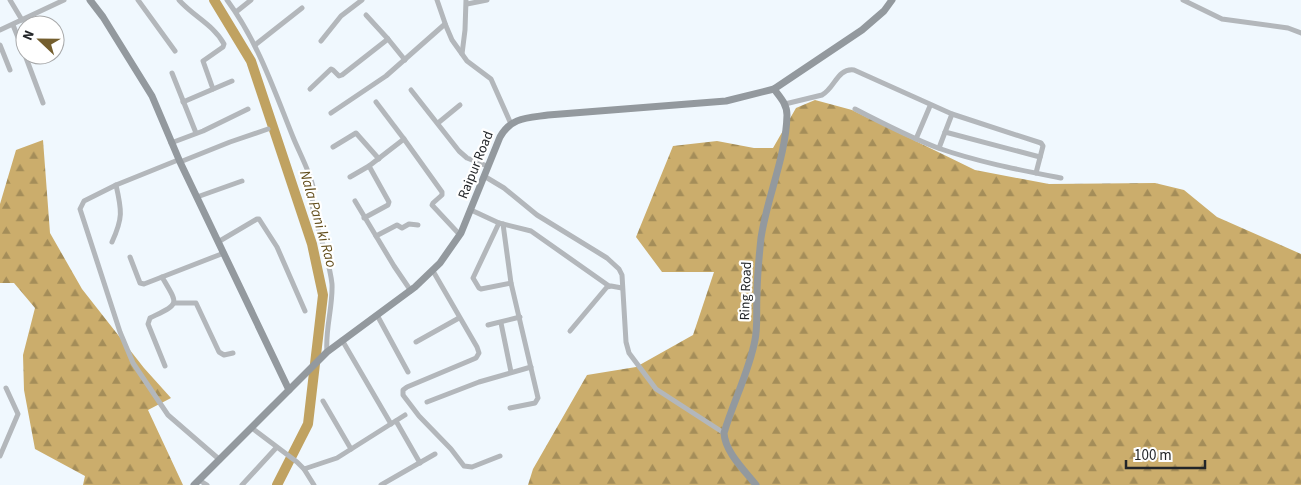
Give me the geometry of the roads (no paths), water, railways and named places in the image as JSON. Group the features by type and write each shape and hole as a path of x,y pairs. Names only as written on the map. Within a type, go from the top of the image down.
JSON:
{"main road":[{"path":"90,0 146,84 159,109 179,161 289,390"},
{"name":"Raipur Road","path":"197,482 325,354 411,291 433,271 460,235 487,166 504,130 511,124 523,119 548,115 726,100 774,89 862,30 884,11 892,0"},
{"path":"774,89 785,104"},
{"name":"Ring Road","path":"724,434 750,362 756,338 758,320 757,275 761,239 764,218 783,142 787,116 785,104"},
{"path":"724,434 724,438 733,455 756,485"}],"street":[{"path":"10,0 19,15"},
{"path":"32,15 64,0"},
{"path":"138,0 175,51"},
{"path":"180,0 192,14 214,30 224,44 223,48 204,59 203,62 213,89"},
{"path":"227,0 255,45 272,82 312,185 312,206 329,265 331,281 332,294 325,354"},
{"path":"236,12 251,0"},
{"path":"321,40 341,16 362,0"},
{"path":"437,0 452,40 470,64 491,79 511,124"},
{"path":"462,55 466,2 485,0"},
{"path":"1183,0 1222,19 1288,28 1301,33"},
{"path":"255,45 302,8"},
{"path":"366,15 405,60"},
{"path":"331,113 379,81 445,24"},
{"path":"0,30 13,25 15,30"},
{"path":"310,88 331,69 339,76 342,75 388,39"},
{"path":"0,45 10,70"},
{"path":"29,65 43,103"},
{"path":"785,104 822,95 830,89 842,72 850,69 854,70 930,106 1041,143 1043,146 1036,173"},
{"path":"172,73 196,133"},
{"path":"183,102 232,81"},
{"path":"410,90 453,144 467,158 487,166"},
{"path":"376,102 442,192 442,195 432,205 460,235"},
{"path":"438,123 460,105"},
{"path":"916,139 930,106"},
{"path":"171,143 248,108"},
{"path":"855,109 916,139 939,148 984,162 1061,178"},
{"path":"939,148 952,114"},
{"path":"220,460 168,415 133,363 120,332 80,209 84,200 116,185 268,129"},
{"path":"945,132 1040,157"},
{"path":"333,147 356,133 379,159"},
{"path":"350,177 379,159 404,139"},
{"path":"364,218 389,203 369,166"},
{"path":"484,176 504,188 537,215 615,265 621,271 626,342 629,353 656,389 724,434"},
{"path":"197,197 242,181"},
{"path":"112,242 120,224 122,212 116,185"},
{"path":"355,201 411,291"},
{"path":"471,210 501,224 534,233 609,286 622,288"},
{"path":"218,242 259,219 278,247 305,311"},
{"path":"376,236 397,225 401,228 409,224 418,226"},
{"path":"501,224 511,283 537,401 510,408"},
{"path":"501,224 474,272 474,279 478,288 483,290 511,283"},
{"path":"130,257 141,284 144,284 224,253"},
{"path":"433,271 477,347 478,356 412,384 404,389 403,395 464,466 472,467 500,456"},
{"path":"162,277 175,298 175,303 173,307 150,318 148,322 165,366"},
{"path":"570,331 609,286"},
{"path":"175,303 195,302 219,352 224,355 233,353"},
{"path":"377,315 408,372"},
{"path":"416,342 459,318"},
{"path":"488,325 520,318"},
{"path":"501,323 511,372"},
{"path":"342,340 420,463"},
{"path":"427,402 479,382 531,367"},
{"path":"0,456 18,414 6,388"},
{"path":"323,401 351,449"},
{"path":"304,469 330,461 405,415"},
{"path":"252,428 297,462 314,485"},
{"path":"242,485 276,448"},
{"path":"381,485 435,454"},
{"path":"197,482 206,485"}],"waterway":[{"name":"Nala Pani ki Rao","path":"214,0 251,61 312,244 323,295 308,424 277,485"}]}
